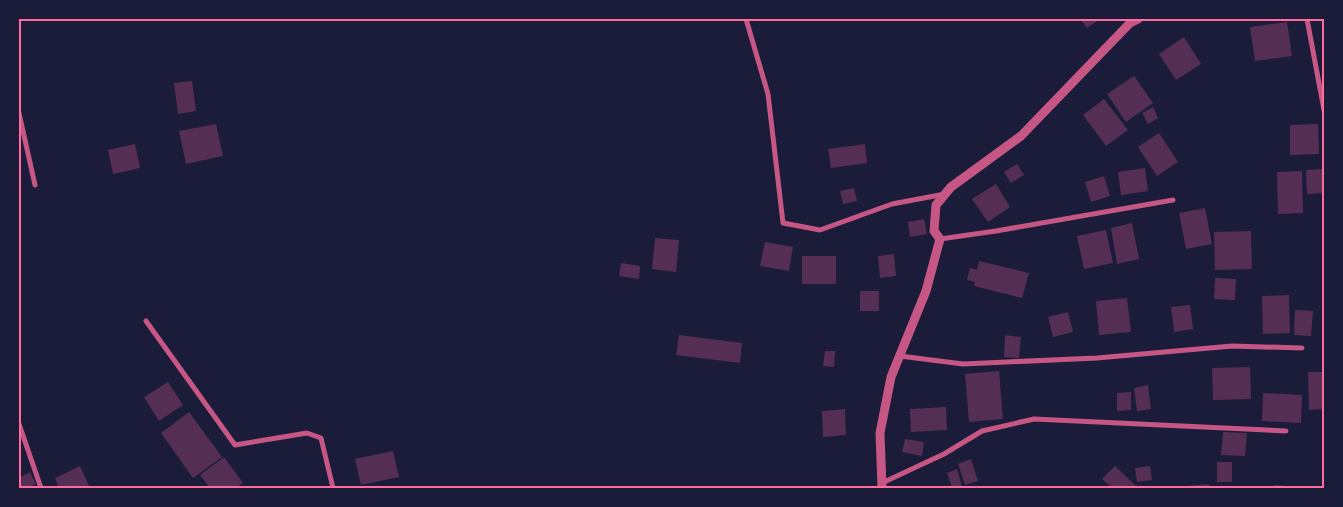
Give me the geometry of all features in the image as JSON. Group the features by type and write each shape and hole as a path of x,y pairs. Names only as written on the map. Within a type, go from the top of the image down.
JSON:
{"street":[{"path":"746,19 768,94 783,223 820,230 892,204 946,194"},
{"path":"940,239 934,231 936,205 951,187 1021,136 1130,22 1138,19"},
{"path":"1307,19 1324,110"},
{"path":"19,113 35,186"},
{"path":"940,239 1173,200"},
{"path":"940,239 926,291 891,377 880,433 882,486 944,454 982,430 1034,418 1286,431"},
{"path":"146,321 235,446 307,433 321,438 333,488"},
{"path":"900,356 963,364 1097,358 1232,346 1302,348"},
{"path":"19,424 41,488"}],"building":[{"path":"1080,19 1100,19 1087,28"},
{"path":"1287,22 1292,56 1255,61 1250,27"},
{"path":"1184,37 1201,64 1176,80 1159,54"},
{"path":"1134,76 1153,103 1126,122 1107,94"},
{"path":"192,81 196,111 178,114 174,83"},
{"path":"1104,99 1128,130 1106,146 1083,115"},
{"path":"1153,107 1158,118 1148,124 1142,113"},
{"path":"216,124 223,156 186,164 179,131"},
{"path":"1318,124 1319,154 1290,155 1290,125"},
{"path":"1159,133 1178,162 1157,176 1138,147"},
{"path":"135,144 140,168 113,174 108,150"},
{"path":"865,144 867,163 831,168 828,149"},
{"path":"1017,164 1024,175 1011,183 1004,172"},
{"path":"1145,168 1148,191 1121,195 1118,172"},
{"path":"1324,169 1324,193 1307,194 1306,170"},
{"path":"1302,171 1303,213 1278,214 1277,172"},
{"path":"1104,176 1110,196 1091,202 1085,182"},
{"path":"996,184 1010,207 988,222 972,199"},
{"path":"854,188 857,201 843,204 840,191"},
{"path":"1205,208 1212,244 1186,249 1179,213"},
{"path":"924,219 927,234 910,237 908,222"},
{"path":"1132,223 1139,259 1117,264 1111,228"},
{"path":"1106,230 1113,263 1084,269 1077,236"},
{"path":"1251,231 1252,269 1215,270 1214,232"},
{"path":"655,238 679,240 676,272 652,269"},
{"path":"765,242 793,247 789,271 760,266"},
{"path":"894,254 896,276 880,278 878,256"},
{"path":"802,256 836,256 836,284 802,284"},
{"path":"979,261 1029,273 1022,298 974,286 975,282 967,280 970,268 977,270"},
{"path":"621,263 640,266 639,279 619,276"},
{"path":"1215,278 1236,279 1235,300 1214,299"},
{"path":"860,291 879,291 879,311 860,311"},
{"path":"1289,295 1290,333 1263,334 1262,296"},
{"path":"1127,298 1131,332 1099,335 1096,301"},
{"path":"1190,305 1193,329 1174,332 1171,307"},
{"path":"1295,310 1313,311 1311,336 1294,335"},
{"path":"1068,312 1073,332 1053,337 1048,317"},
{"path":"679,335 742,343 740,363 676,355"},
{"path":"1005,335 1021,337 1019,358 1004,357"},
{"path":"825,351 835,351 834,367 823,366"},
{"path":"1250,367 1251,399 1213,400 1212,368"},
{"path":"999,371 1003,419 969,422 965,374"},
{"path":"1308,372 1324,372 1324,409 1309,410"},
{"path":"168,382 183,405 159,421 144,397"},
{"path":"1148,385 1151,409 1137,411 1134,388"},
{"path":"1131,392 1131,410 1117,411 1117,393"},
{"path":"1263,393 1302,395 1301,423 1262,421"},
{"path":"946,407 947,430 911,432 910,409"},
{"path":"845,409 846,435 823,437 822,411"},
{"path":"189,412 222,457 193,478 161,433"},
{"path":"1223,432 1247,433 1245,456 1221,455"},
{"path":"905,439 924,442 922,456 902,452"},
{"path":"393,451 399,477 361,485 355,459"},
{"path":"224,457 243,483 236,488 210,488 200,475"},
{"path":"971,459 978,481 965,485 958,464"},
{"path":"1217,462 1232,462 1232,482 1217,482"},
{"path":"80,466 90,488 59,488 55,478"},
{"path":"1115,466 1136,486 1133,488 1112,488 1102,479"},
{"path":"1150,466 1152,480 1137,482 1135,468"},
{"path":"957,469 962,486 952,488 947,473"},
{"path":"30,472 36,484 27,488 19,488 19,478"},
{"path":"1209,484 1209,488 1188,488 1187,486"},
{"path":"1274,485 1299,487 1299,488 1274,488"}]}
